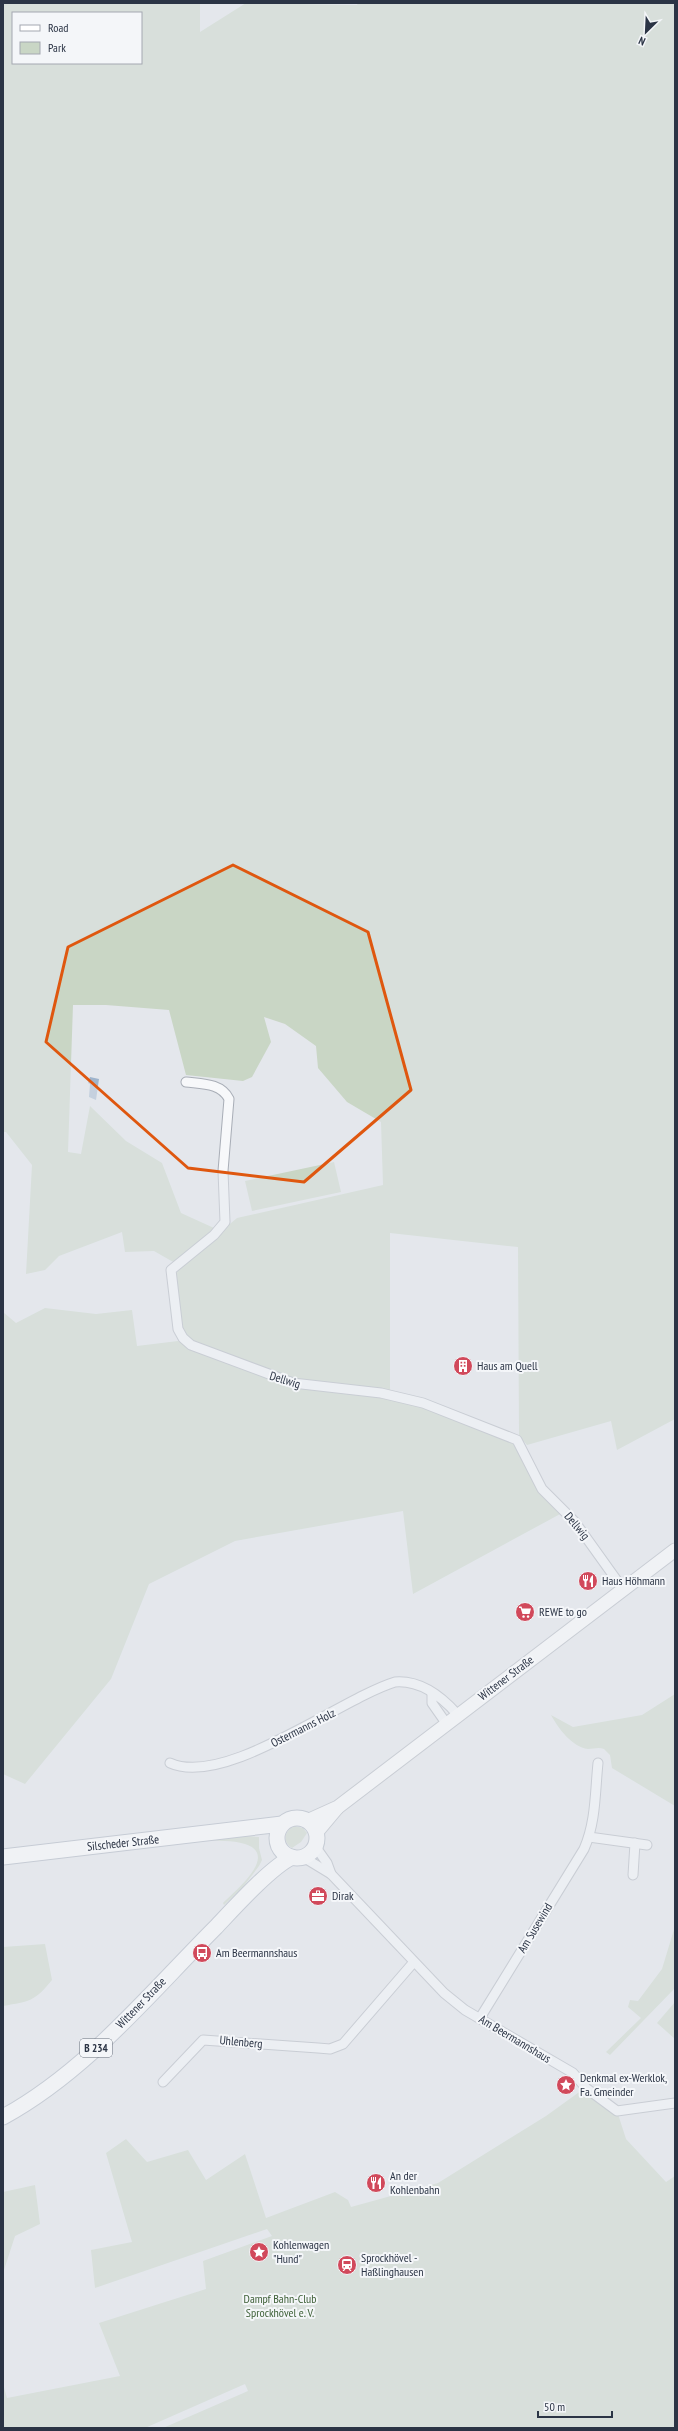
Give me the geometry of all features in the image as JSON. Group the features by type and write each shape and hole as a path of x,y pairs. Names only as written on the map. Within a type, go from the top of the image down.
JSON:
{"main road":[{"name":"Wittener Straße","path":"307,1821 338,1807 446,1723 675,1550"},
{"name":"Wittener Straße","path":"315,1840 338,1807"},
{"path":"294,1818 307,1821 315,1840 297,1857 283,1853 277,1843 277,1834 282,1824 294,1818"},
{"name":"Silscheder Straße","path":"3,1857 282,1824"},
{"name":"Silscheder Straße","path":"242,1829 277,1843"},
{"name":"Wittener Straße","path":"250,1892 275,1854 277,1843"},
{"name":"Wittener Straße","path":"3,2117 51,2086 92,2052 250,1892 297,1857"}],"street":[{"name":"Dellwig","path":"186,1082 214,1086 221,1089 229,1099 223,1171 225,1222 209,1240 171,1270 175,1317 183,1338 200,1349 282,1380 316,1387 381,1393 423,1402 517,1440 542,1489 575,1522 623,1589"},
{"name":"Ostermanns Holz","path":"170,1763 188,1768 220,1762 254,1752 395,1682 411,1682 443,1698 458,1714"},
{"path":"432,1693 432,1703 446,1723"},
{"name":"Am Susewind","path":"480,2018 589,1837 594,1811 598,1763"},
{"path":"589,1837 647,1845"},
{"name":"Am Beermannshaus","path":"315,1840 331,1874"},
{"path":"633,1875 635,1843"},
{"name":"Am Beermannshaus","path":"297,1857 331,1874 444,1993 480,2018 573,2074 617,2111 675,2103"},
{"name":"Uhlenberg","path":"163,2082 203,2040 318,2048 337,2047 343,2044 414,1963"}],"highlighted area":[{"path":"233,865 368,932 411,1090 304,1182 188,1168 46,1042 68,947"}],"green space":[{"path":"3,3 200,3 200,32 246,3 357,5 358,3 675,3 675,1419 617,1450 611,1421 527,1445 519,1436 518,1247 390,1233 390,1392 297,1383 183,1337 175,1275 185,1262 237,1218 383,1185 381,1122 347,1102 318,1068 316,1046 285,1024 264,1017 271,1042 252,1077 243,1081 186,1075 169,1010 106,1005 73,1005 68,1152 81,1154 90,1106 126,1141 162,1163 181,1213 214,1228 175,1263 154,1251 125,1252 122,1232 59,1256 45,1270 26,1274 32,1165 6,1132 3,1132"},
{"path":"334,1162 341,1192 252,1211 245,1181"},
{"path":"45,1308 96,1314 132,1310 137,1346 178,1341 192,1350 300,1387 376,1396 427,1407 485,1429 513,1444 542,1493 562,1513 413,1594 403,1511 235,1541 149,1584 111,1679 25,1784 3,1774 3,1312 16,1323"},
{"path":"675,1694 675,1806 612,1768 610,1755 604,1749 588,1749 576,1745 557,1726 551,1715 573,1727 642,1715"},
{"path":"295,1826 303,1828 307,1833 301,1842 292,1848 287,1843 286,1836 288,1830"},
{"path":"245,1836 259,1837 259,1848 262,1860 243,1887 224,1905 223,1903 251,1874 256,1865 258,1856 255,1849 245,1844 230,1841 204,1840"},
{"path":"675,1926 675,1988 610,2055 606,2052 641,2018 628,2007 630,2000 638,2001 662,1969"},
{"path":"45,1944 52,1980 36,1997 20,2003 3,2006 3,1947"},
{"path":"675,2002 675,2039 657,2023"},
{"name":"Dampf Bahn-Club Sprockhövel e. V.","path":"582,2090 618,2114 626,2139 666,2182 675,2176 675,2428 163,2428 248,2391 245,2384 145,2428 3,2428 3,2384 7,2398 120,2376 99,2323 206,2289 203,2261 272,2236 267,2229 95,2288 91,2250 132,2242 106,2153 126,2139 147,2162 188,2150 206,2180 245,2154 266,2218 335,2192 348,2200 351,2207 438,2183 546,2116"},
{"path":"35,2185 40,2224 15,2236 4,2270 3,2192"}],"water":[{"path":"90,1077 99,1079 96,1100 89,1097 90,1084 88,1083"}],"place":[{"name":"Haus am Quell","path":"463,1366"},
{"name":"Haus Höhmann","path":"588,1581"},
{"name":"REWE to go","path":"525,1612"},
{"name":"Dirak","path":"318,1896"},
{"name":"Am Beermannshaus","path":"202,1953"},
{"name":"Denkmal ex-Werklok, Fa. Gmeinder","path":"566,2085"},
{"name":"An der Kohlenbahn","path":"376,2183"},
{"name":"Kohlenwagen \"Hund\"","path":"259,2252"},
{"name":"Sprockhövel - Haßlinghausen","path":"347,2265"}]}
